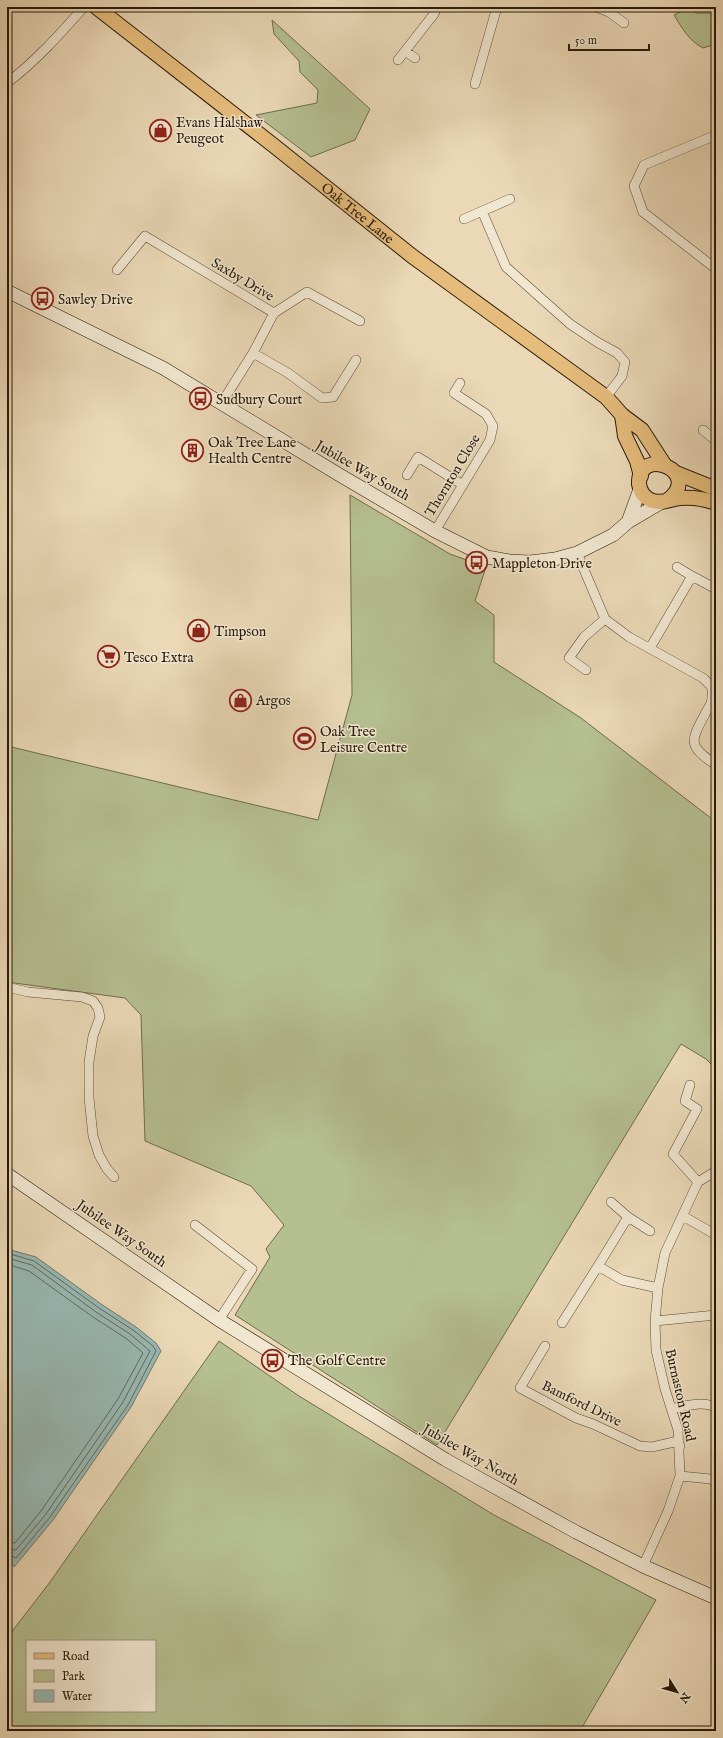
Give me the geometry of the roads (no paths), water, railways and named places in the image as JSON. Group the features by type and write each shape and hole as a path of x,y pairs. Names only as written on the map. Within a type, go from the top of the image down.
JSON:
{"main road":[{"name":"Oak Tree Lane","path":"96,7 274,144 412,256 606,397 622,415 642,430 664,464 676,473 716,489"},
{"path":"622,415 625,436 637,461 640,482 648,500 655,502 681,498 702,499 716,503"},
{"path":"640,482 648,467 653,464 664,464"},
{"path":"665,501 677,491 678,485 676,473"}],"street":[{"path":"7,83 23,71 44,51 84,7"},
{"path":"398,60 434,14 437,7"},
{"path":"475,84 497,7"},
{"path":"596,7 611,10 624,23"},
{"path":"406,51 415,58"},
{"path":"716,135 644,165 634,186 643,212 716,269"},
{"path":"464,218 510,198"},
{"path":"482,211 506,267 570,324 617,353 625,362 622,376 606,397"},
{"name":"Saxby Drive","path":"117,270 145,236 274,313 253,353 221,404"},
{"name":"Jubilee Way South","path":"7,291 163,368 435,531 487,557 508,561 530,562 554,559 578,553 613,535 628,522 665,501"},
{"path":"274,313 307,292 360,321"},
{"path":"253,353 288,374 322,398 333,397 356,360"},
{"name":"Thornton Close","path":"435,531 490,440 493,426 486,414 454,393 460,383"},
{"path":"703,430 716,441"},
{"path":"407,475 418,457 463,484"},
{"name":"Jubilee Way South","path":"628,522 640,482"},
{"path":"578,553 605,619 629,637 704,678 714,686 711,702 695,732 694,741 696,748 702,755 716,765"},
{"path":"677,567 716,589"},
{"path":"650,648 692,576"},
{"path":"586,670 569,658 584,637 605,619"},
{"path":"7,987 28,992 82,997 93,1001 98,1008 100,1016 93,1036 89,1062 89,1098 93,1136 99,1156 114,1177"},
{"path":"690,1086 685,1101 697,1109 673,1154 698,1182 716,1171"},
{"name":"Jubilee Way South","path":"7,1174 219,1320"},
{"name":"Burnaston Road","path":"643,1566 668,1511 680,1476 680,1446 678,1430 659,1366 655,1339 658,1288 665,1253 698,1182"},
{"path":"611,1202 628,1217 650,1231"},
{"path":"683,1216 716,1235"},
{"path":"562,1323 628,1217"},
{"path":"195,1225 252,1269 219,1320"},
{"path":"598,1266 622,1280 658,1288"},
{"path":"655,1321 716,1315"},
{"name":"Jubilee Way North","path":"219,1320 446,1460 576,1532 643,1566 716,1598"},
{"name":"Bamford Drive","path":"545,1346 520,1388 576,1418 593,1424 640,1446 652,1447 674,1442 680,1446"},
{"path":"671,1409 684,1406 711,1404 716,1408"},
{"path":"680,1476 712,1478 716,1483"}],"water":[{"path":"7,1249 36,1257 101,1304 136,1327 156,1343 161,1351 131,1407 53,1520 14,1567 7,1555"}],"place":[{"name":"Evans Halshaw Peugeot","path":"161,130"},
{"name":"Sawley Drive","path":"42,299"},
{"name":"Sudbury Court","path":"200,399"},
{"name":"Oak Tree Lane Health Centre","path":"192,450"},
{"name":"Mappleton Drive","path":"477,563"},
{"name":"Timpson","path":"198,631"},
{"name":"Tesco Extra","path":"108,657"},
{"name":"Argos","path":"240,700"},
{"name":"Oak Tree Leisure Centre","path":"305,739"},
{"name":"The Golf Centre","path":"272,1360"}]}
